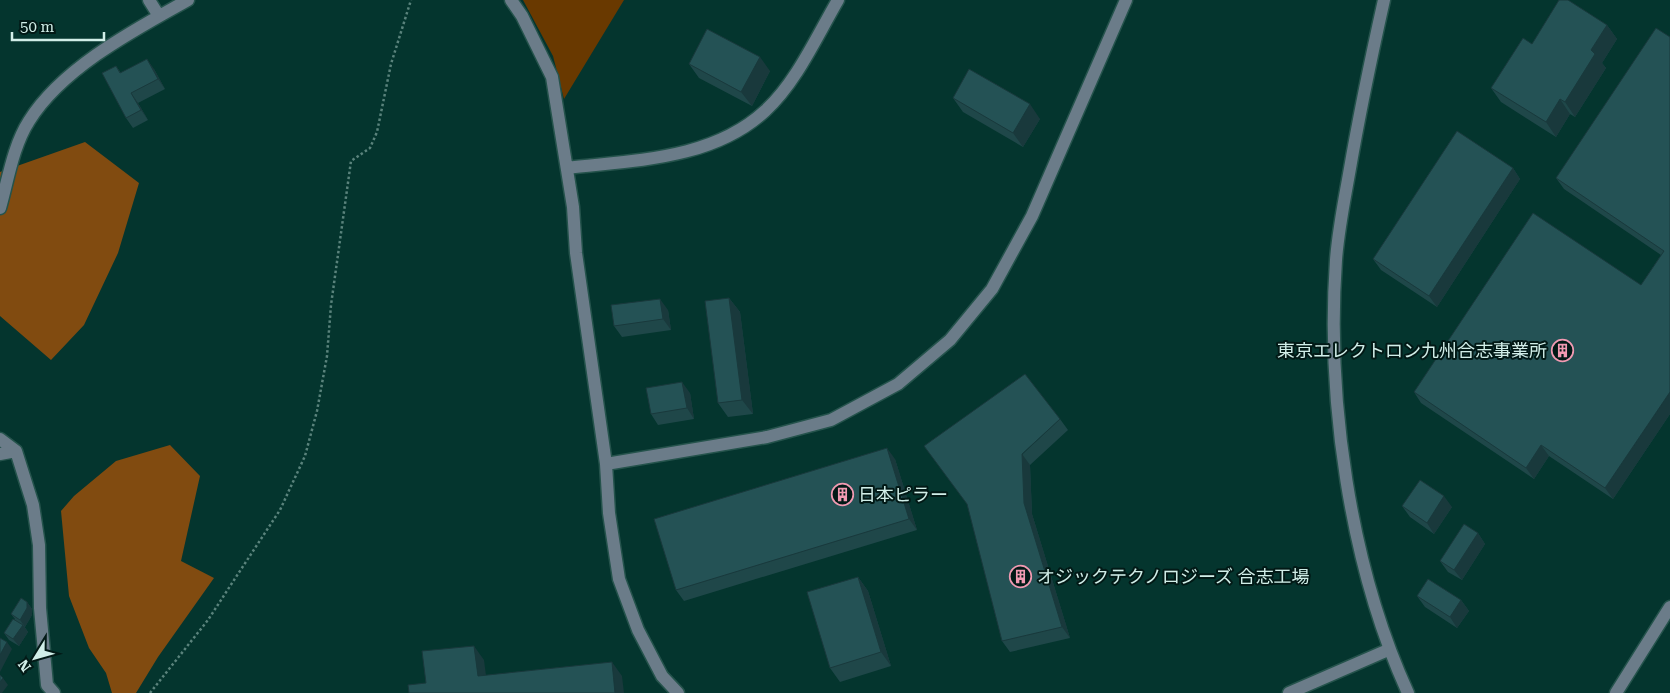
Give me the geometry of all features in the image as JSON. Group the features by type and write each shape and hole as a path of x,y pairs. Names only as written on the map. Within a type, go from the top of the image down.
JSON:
{"street":[{"path":"149,0 159,16"},
{"path":"0,208 21,137 29,121 56,88 96,55 188,0"},
{"path":"511,0 522,16 552,76 567,168 576,253 606,464 609,513 619,579 638,630 662,676 678,693"},
{"path":"567,168 675,155 728,138 765,111 794,75 838,0"},
{"path":"606,464 767,437 830,420 898,384 950,340 992,289 1032,216 1126,0"},
{"path":"1384,0 1356,132 1336,260 1334,364 1343,452 1356,529 1388,650 1408,693"},
{"path":"0,439 16,451 33,505 38,545 40,608 47,685 54,693"},
{"path":"0,454 16,451"},
{"path":"1616,693 1670,607"},
{"path":"1289,693 1388,650"}],"path":[{"path":"150,693 208,620 231,585 280,510 305,456 317,411 327,356 331,304 351,160 370,148 377,132 390,64 411,0"}],"shaded area":[{"path":"523,0 624,0 564,99 553,56"},
{"path":"85,142 139,183 118,253 84,325 51,360 0,316 0,172"},
{"path":"170,445 200,476 181,561 214,578 158,657 136,693 112,693 106,673 89,648 69,596 61,511 74,496 116,461"}],"building":[{"path":"1559,0 1568,0 1607,25 1591,50 1595,54 1565,102 1560,99 1546,122 1491,88 1523,38 1532,44"},
{"name":"東京エレクトロン九州合志事業所","path":"1656,28 1670,37 1670,392 1605,488 1541,445 1526,468 1414,392 1533,213 1641,285 1664,251 1556,178"},
{"path":"707,29 760,57 741,92 689,64"},
{"path":"147,59 158,79 131,93 141,110 126,118 102,73 116,66 120,73"},
{"path":"969,69 1030,104 1013,133 953,98"},
{"name":"東京エレクトロン九州合志事業所","path":"1457,131 1513,168 1429,296 1373,259"},
{"path":"729,298 742,400 718,403 705,301"},
{"path":"660,299 663,319 614,326 611,305"},
{"name":"オジックテクノロジーズ 合志工場","path":"1025,374 1060,419 1022,454 1024,503 1062,627 1002,641 967,504 924,446"},
{"path":"682,382 687,408 651,414 646,388"},
{"name":"日本ピラー","path":"887,448 909,519 676,590 654,519"},
{"path":"1420,480 1444,496 1427,523 1402,506"},
{"path":"1464,524 1478,533 1454,570 1440,561"},
{"path":"858,577 881,652 830,668 807,592"},
{"path":"1428,579 1461,600 1450,617 1417,596"},
{"path":"21,598 27,602 27,608 20,620 11,614"},
{"path":"13,619 23,625 13,639 4,633"},
{"path":"0,638 7,642 0,655"},
{"path":"474,646 478,676 612,662 615,693 409,693 408,685 426,683 422,651"}],"place":[{"name":"東京エレクトロン九州合志事業所","path":"1563,350"},
{"name":"日本ピラー","path":"842,494"},
{"name":"オジックテクノロジーズ 合志工場","path":"1021,576"}]}
